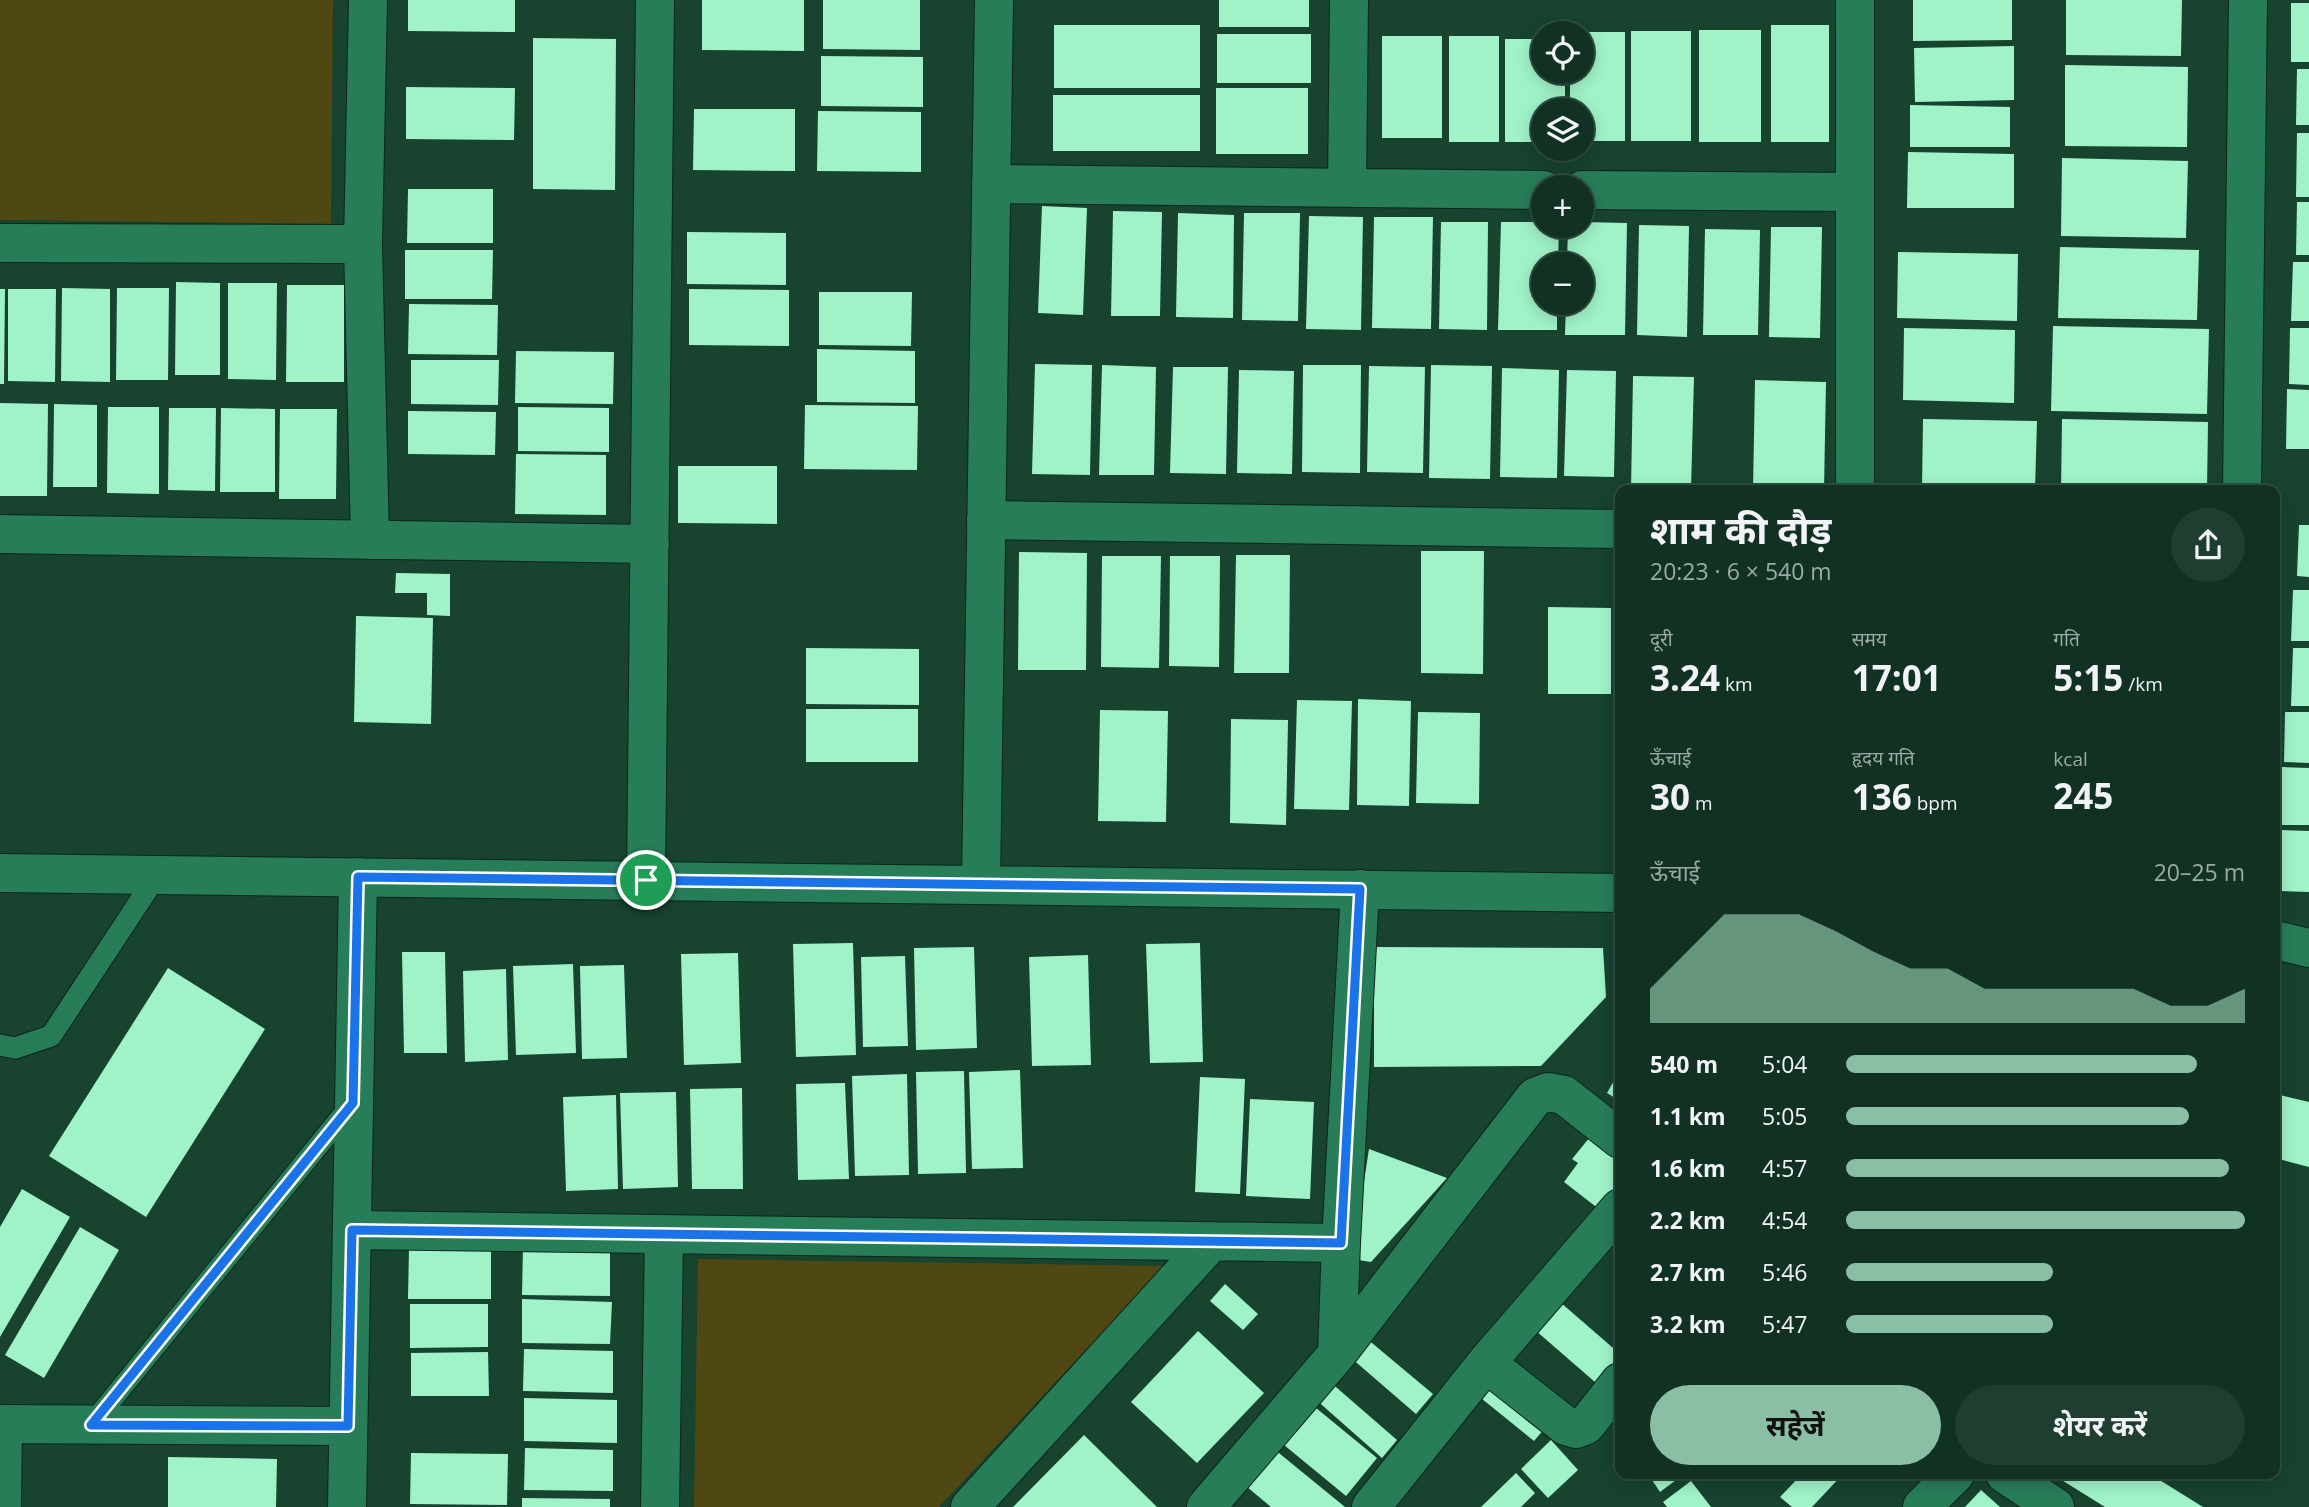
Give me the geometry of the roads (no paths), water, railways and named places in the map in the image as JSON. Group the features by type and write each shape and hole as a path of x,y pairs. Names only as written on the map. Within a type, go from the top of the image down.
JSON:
{"street":[{"path":"368,0 362,244 370,540"},
{"path":"646,880 655,0"},
{"path":"981,884 993,0"},
{"path":"1347,188 1349,0"},
{"path":"1855,0 1855,485"},
{"path":"2242,485 2248,0"},
{"path":"991,184 1531,190"},
{"path":"1594,190 1855,192"},
{"path":"0,243 362,244"},
{"path":"986,520 1615,529"},
{"path":"0,534 650,544"},
{"path":"0,873 1615,893"},
{"path":"346,1507 358,877"},
{"path":"1337,1354 1360,889"},
{"path":"2280,941 2309,948"},
{"path":"1206,1507 1337,1354 1535,1097 1548,1092 1564,1095 1615,1135"},
{"path":"1371,1507 1486,1363 1615,1214"},
{"path":"352,1230 1341,1243"},
{"path":"660,1507 664,1234"},
{"path":"970,1507 1212,1241"},
{"path":"1486,1363 1566,1426 1576,1429 1586,1425 1615,1388"},
{"path":"2,1507 1,1424 348,1426"},
{"path":"1923,1507 1950,1479"},
{"path":"2013,1479 2055,1507"}],"lane":[{"path":"0,1045 15,1048 51,1036 157,874"},
{"path":"91,1425 353,1103"}]}
